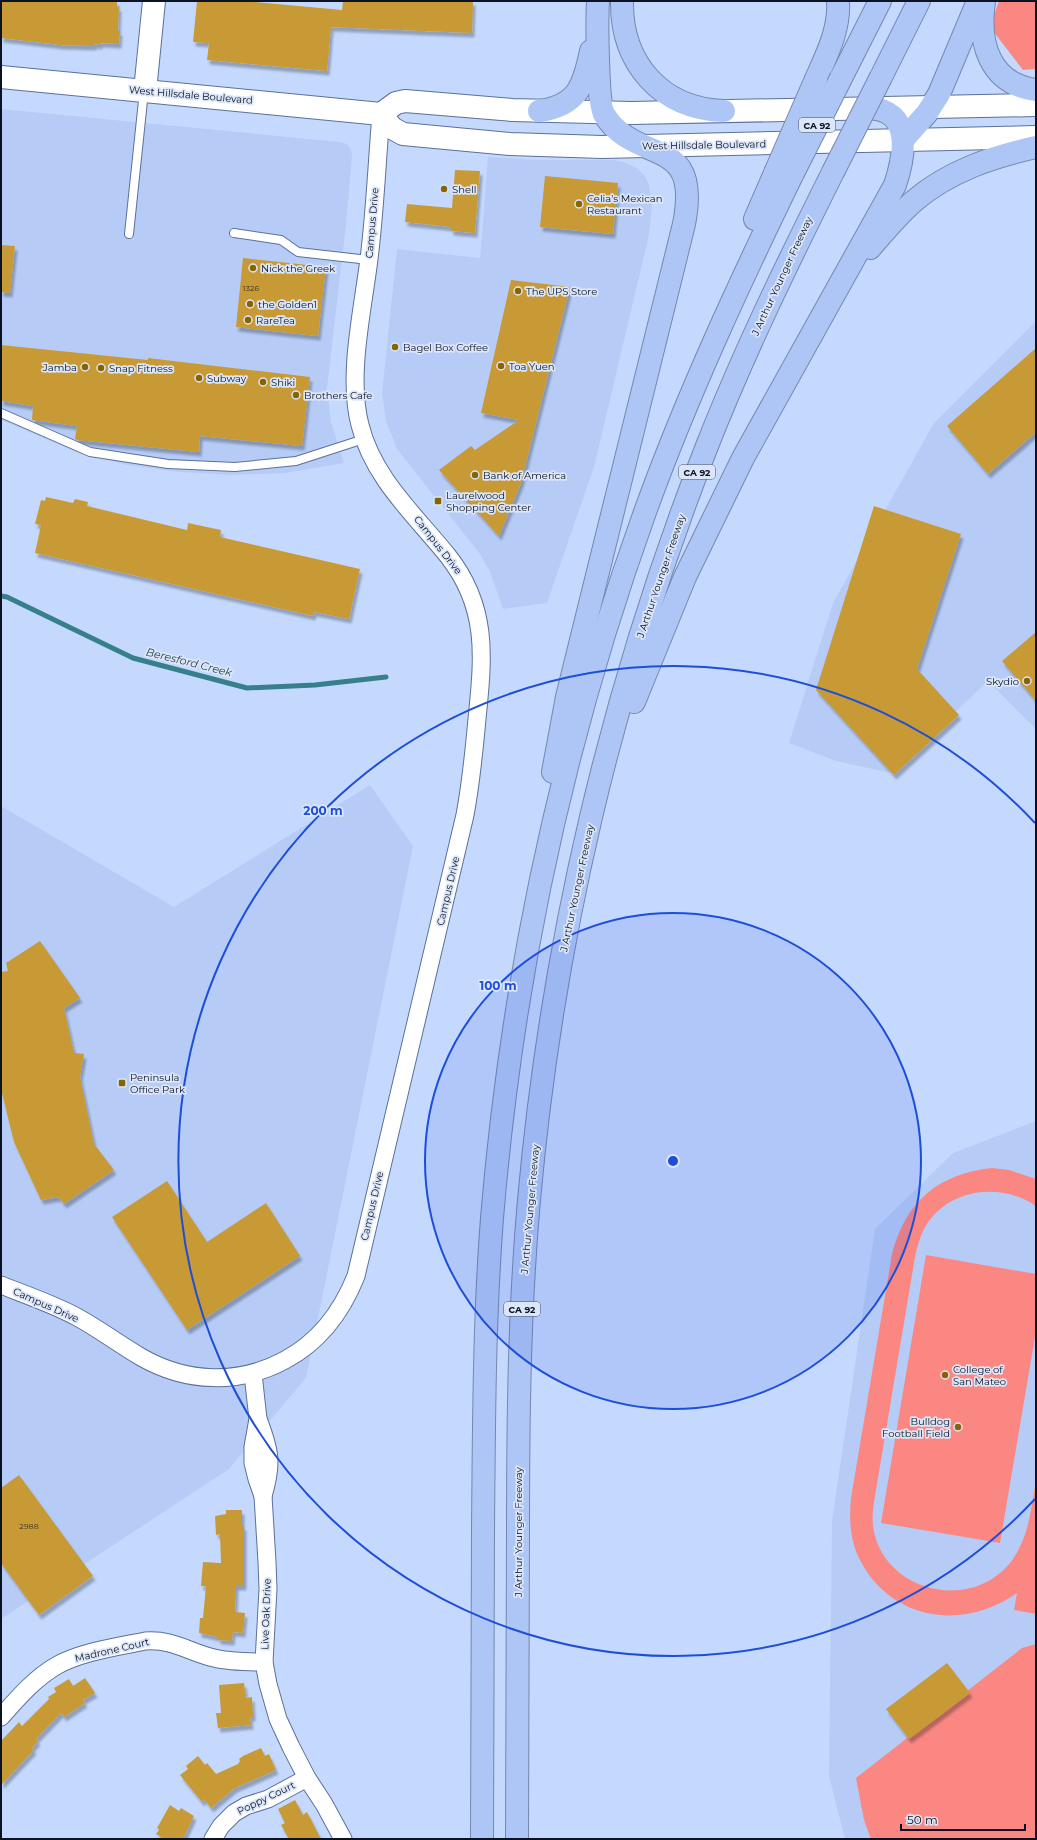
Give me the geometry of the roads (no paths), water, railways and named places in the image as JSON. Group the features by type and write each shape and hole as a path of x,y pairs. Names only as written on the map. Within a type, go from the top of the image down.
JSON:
{"highway":[{"path":"622,1 622,19 631,49 640,66 651,81 665,94 684,104 705,110 724,111"},
{"path":"784,173 816,79 833,39 838,17 838,1"},
{"name":"CA 92","path":"482,1839 484,1418 489,1267 496,1180 507,1080 538,895 573,747 610,616 645,512 698,378 742,279 784,173 841,78 880,1"},
{"name":"J Arthur Younger Freeway","path":"517,1839 520,1375 526,1235 536,1138 550,1028 574,896 599,786 622,700 646,617 693,482 731,388 763,316 919,1"},
{"path":"903,140 932,106 954,62 978,1"},
{"path":"984,1 982,31 989,57 995,67 1009,81 1023,88 1036,90"},
{"path":"539,111 561,106 577,93 586,72 598,10"},
{"path":"538,895 553,773 566,703 688,205 688,187 679,167 666,155 654,149 643,146 623,134 603,113 600,90 598,10"},
{"path":"599,786 671,610 700,546 760,425 894,185 902,163 903,140 900,126 888,111 878,108 868,108"},
{"path":"837,287 904,210 926,192 950,176 973,165 1036,147"}],"main road":[{"path":"144,91 154,1"},
{"name":"West Hillsdale Boulevard","path":"1,77 381,114 392,128 403,134 522,145 643,146 1036,137"},
{"path":"381,114 396,103 405,101 494,109 603,113 1036,104"}],"street":[{"name":"Campus Drive","path":"1,1285 77,1317 141,1357 167,1369 184,1374 208,1378 228,1378 253,1374 291,1357 316,1338 338,1312 350,1291 356,1276 457,851 467,803 473,759 482,654 480,630 473,600 467,585 453,563 382,476 369,453 364,440 355,402 355,374 369,260 381,114"},
{"name":"Live Oak Drive","path":"253,1374 258,1419 266,1440 270,1458 269,1473 264,1496 268,1589 264,1662 268,1684 278,1719 306,1778 324,1804 342,1839"},
{"name":"Madrone Court","path":"1,1717 32,1686 55,1667 81,1656 145,1641 155,1640 173,1643 216,1659 264,1662"},
{"name":"Poppy Court","path":"213,1839 221,1826 234,1813 246,1806 268,1800 306,1778"}],"lane":[{"path":"129,234 144,91"},
{"path":"234,233 281,240 298,252 369,260"},
{"path":"1,413 90,452 168,464 235,467 296,461 364,440"}],"waterway":[{"name":"Beresford Creek","path":"1,596 7,597 133,658 247,688 315,685 386,677"}],"place":[{"name":"Shell","path":"444,189"},
{"name":"Celia's Mexican Restaurant","path":"579,204"},
{"name":"Nick the Greek","path":"253,268"},
{"name":"The UPS Store","path":"518,291"},
{"name":"the Golden1","path":"250,304"},
{"name":"RareTea","path":"248,320"},
{"name":"Bagel Box Coffee","path":"395,347"},
{"name":"Toa Yuen","path":"501,366"},
{"name":"Jamba","path":"85,367"},
{"name":"Snap Fitness","path":"101,368"},
{"name":"Subway","path":"199,378"},
{"name":"Shiki","path":"263,382"},
{"name":"Brothers Cafe","path":"296,395"},
{"name":"Bank of America","path":"475,475"},
{"name":"Laurelwood Shopping Center","path":"438,501"},
{"name":"Skydio","path":"1027,681"},
{"name":"Peninsula Office Park","path":"122,1083"},
{"name":"College of San Mateo","path":"945,1375"},
{"name":"Bulldog Football Field","path":"958,1427"}]}
